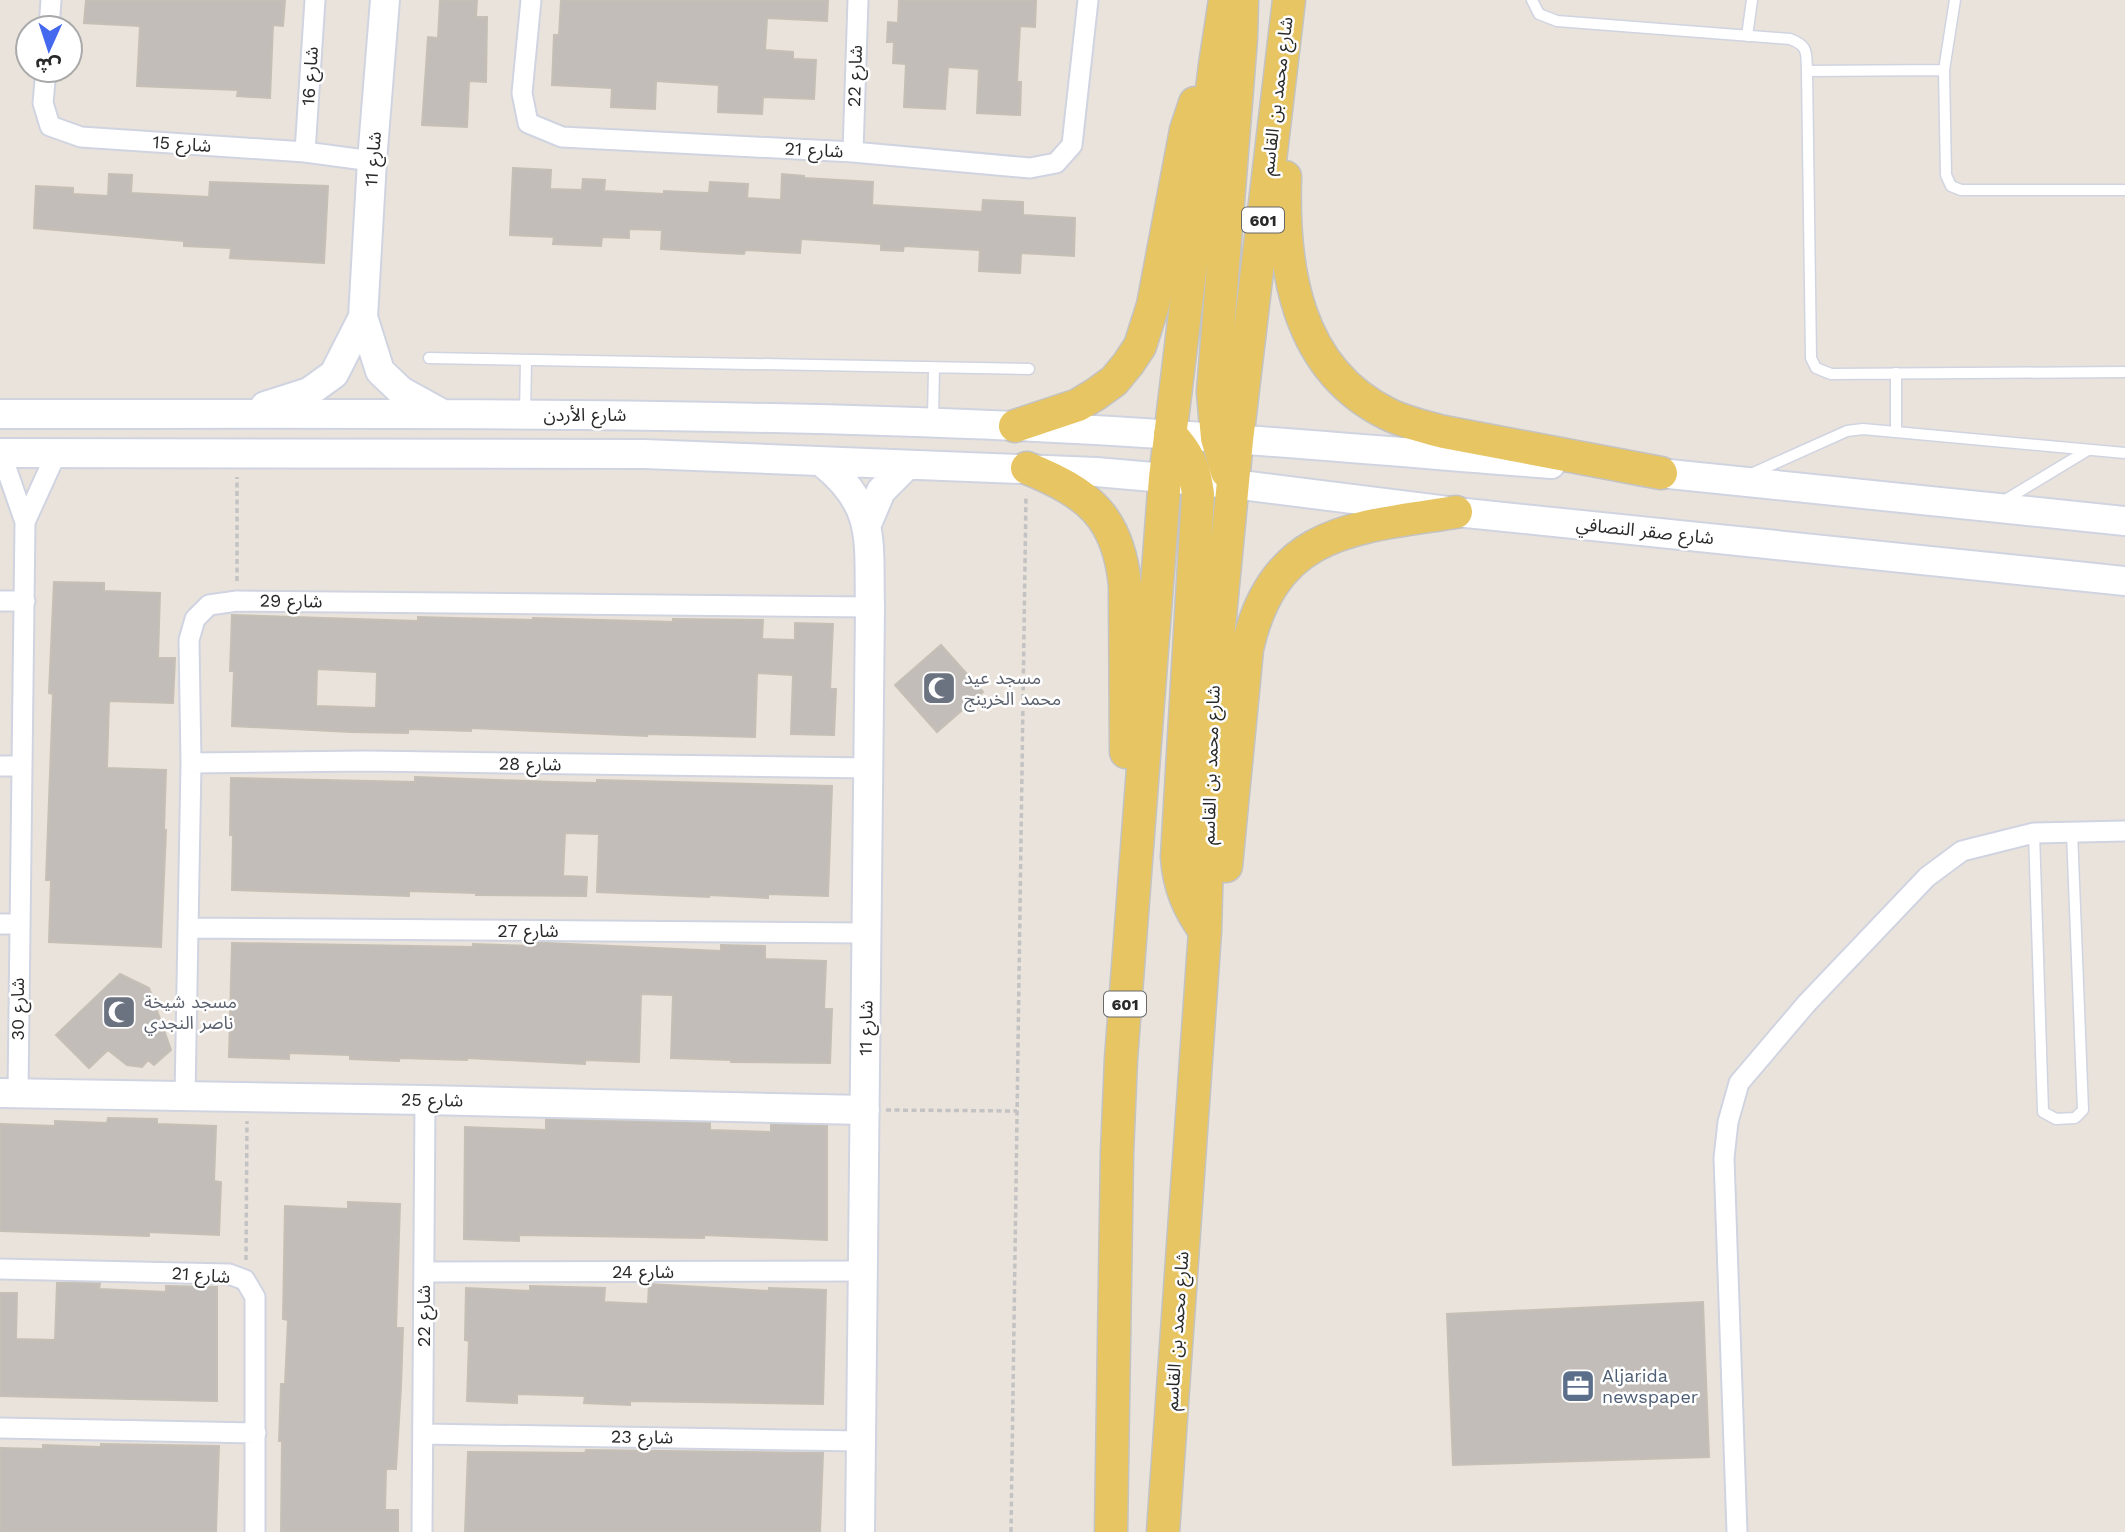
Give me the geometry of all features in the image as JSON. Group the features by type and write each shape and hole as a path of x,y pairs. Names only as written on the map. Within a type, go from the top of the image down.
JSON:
{"main road":[{"name":"شارع 11","path":"385,0 363,317 380,371 401,391 444,415"},
{"name":"601","path":"1111,1532 1116,1153 1133,893 1165,478 1215,65 1226,0"},
{"path":"1233,484 1227,439 1213,407 1242,0"},
{"name":"شارع محمد بن القاسم","path":"1227,439 1289,0"},
{"path":"1294,0 1293,69 1285,179 1289,272 1303,320 1340,379 1385,413 1409,424 1661,473"},
{"path":"1015,426 1067,409 1096,394 1121,373 1140,346 1153,305 1186,130 1198,96 1215,65"},
{"name":"شارع 11","path":"241,414 309,392 334,374 363,317"},
{"name":"شارع الأردن","path":"0,414 722,416 1170,434"},
{"path":"644,454 654,443 656,435 652,420 646,415"},
{"path":"720,456 712,450 707,441 708,430 713,421 722,416"},
{"path":"1170,434 1661,473 2125,521"},
{"path":"1170,434 1183,447 1192,464 1198,494 1177,858 1182,890 1205,932"},
{"path":"0,453 644,454 823,463 1027,468 1165,478"},
{"name":"شارع 11","path":"823,463 851,489 867,524 870,607 860,1532"},
{"name":"شارع 11","path":"867,524 881,491 907,465"},
{"path":"1027,468 1059,482 1094,507 1107,524 1123,564 1126,831 1133,893"},
{"name":"شارع صقر النصافي","path":"1165,478 1456,512 2125,581"},
{"name":"شارع محمد بن القاسم","path":"1163,1532 1205,932 1211,710 1233,484"},
{"path":"1205,932 1223,883 1247,649 1253,622 1264,597 1280,574 1300,555 1323,540 1349,530 1456,512"},
{"name":"شارع 25","path":"9,1093 865,1110"},
{"path":"1116,1153 1129,1194 1133,1237 1121,1532"}],"street":[{"name":"شارع 16","path":"305,152 315,0"},
{"name":"شارع 21","path":"531,0 523,93 528,123 562,137 853,152 1030,168 1056,163 1072,145 1088,0"},
{"name":"شارع 22","path":"853,152 858,0"},
{"name":"شارع 15","path":"45,84 43,103 50,126 81,137 305,152 372,161"},
{"name":"شارع 30","path":"0,453 25,522 22,766 9,925 9,1093"},
{"name":"شارع 30","path":"25,522 56,454"},
{"path":"0,601 25,601"},
{"name":"شارع 29","path":"185,1096 191,764 189,640 195,619 209,605 237,601 870,607"},
{"name":"شارع 28","path":"191,764 366,761 868,768"},
{"path":"0,766 22,766"},
{"path":"1737,1532 1724,1157 1728,1122 1740,1083 1807,1003 1927,877 1962,851 2034,833 2125,831"},
{"name":"شارع 27","path":"189,928 866,933"},
{"name":"شارع 22","path":"422,1532 425,1100"},
{"name":"شارع 21","path":"0,1269 229,1274 246,1280 255,1297 254,1532"},
{"name":"شارع 24","path":"424,1272 863,1271"},
{"path":"0,1428 256,1433"},
{"name":"شارع 23","path":"423,1434 861,1441"}],"lane":[{"path":"1532,0 1539,14 1557,21 1790,39 1801,43 1806,50 1807,71 1811,358 1816,368 1831,374 2125,372"},
{"path":"1746,36 1752,0"},
{"path":"1955,0 1944,70 1945,175 1951,187 1961,190 2125,190"},
{"path":"1807,71 1944,70"},
{"path":"429,358 1029,369"},
{"path":"524,414 526,360"},
{"path":"933,423 934,368"},
{"path":"1896,373 1896,432"},
{"path":"1736,481 1847,430 2125,453"},
{"path":"1993,507 2088,450"},
{"path":"2034,833 2043,1112 2056,1119 2075,1118 2083,1110 2072,832"}],"path":[{"path":"237,455 237,601"},
{"path":"1011,1532 1027,468"},
{"path":"246,1280 248,1097"},
{"path":"865,1110 1017,1111"}],"building":[{"path":"86,0 285,0 283,26 273,25 270,98 237,96 238,90 137,86 140,26 84,23"},
{"path":"440,0 477,0 476,17 487,17 486,82 469,81 467,127 422,125 428,37 438,38"},
{"path":"561,0 828,0 827,21 767,18 765,50 793,52 793,59 816,60 814,99 763,97 762,114 718,112 719,85 656,81 655,109 611,107 612,88 552,85 554,35 559,35"},
{"path":"899,0 1036,0 1035,27 1020,26 1017,82 1021,82 1020,115 977,113 979,69 948,67 945,109 904,107 906,64 893,63 894,42 887,42 888,22 898,23"},
{"path":"513,168 551,170 550,189 582,190 583,179 605,180 604,191 709,193 710,182 748,184 747,198 781,200 782,174 873,182 872,205 982,212 983,200 1023,202 1023,215 1075,218 1074,256 1021,253 1020,273 979,271 980,250 904,246 903,251 881,250 881,244 801,239 800,253 745,250 744,254 661,249 662,230 629,229 629,238 602,237 601,246 553,244 554,237 510,235"},
{"path":"109,174 132,175 131,193 209,197 210,182 328,186 324,263 230,258 231,248 184,246 184,241 34,228 36,186 73,188 73,194 108,196"},
{"path":"54,582 104,583 104,591 160,593 158,658 175,658 173,703 109,701 107,768 166,770 161,947 49,942 51,880 46,880"},
{"path":"232,615 418,621 418,617 673,622 673,619 763,620 762,639 795,640 795,623 833,624 830,689 836,689 834,735 791,734 793,675 757,673 755,737 647,736 471,728 471,731 408,729 408,733 351,732 232,726 234,671 230,671","holes":["317,669 377,672 376,708 316,706"]},
{"name":"مسجد عيد محمد الخرينج","path":"941,645 983,692 937,732 895,685"},
{"path":"415,777 832,786 828,896 768,894 768,898 709,897 597,892 599,834 565,833 563,876 587,877 586,896 476,895 409,891 409,896 232,890 231,778 415,782"},
{"path":"232,943 473,947 473,944 535,946 535,943 547,943 721,951 721,945 765,946 765,959 826,961 824,1009 832,1009 830,1063 731,1062 671,1058 673,995 641,994 639,1062 585,1060 585,1064 467,1058 399,1058 399,1061 350,1059 350,1055 289,1053 289,1059 229,1057"},
{"name":"مسجد شيخة ناصر النجدي","path":"120,974 149,988 171,1050 154,1065 148,1060 142,1067 127,1065 108,1050 89,1068 56,1035"},
{"path":"108,1118 157,1119 157,1124 216,1126 214,1181 221,1182 219,1235 149,1232 149,1236 0,1231 0,1124 55,1126 55,1121 107,1123"},
{"path":"546,1119 710,1123 710,1130 771,1132 771,1124 827,1126 827,1240 704,1235 704,1238 519,1235 519,1241 464,1239 465,1127 546,1130"},
{"path":"348,1202 400,1204 396,1328 403,1328 401,1387 396,1469 386,1469 385,1510 398,1510 398,1532 281,1532 282,1441 279,1441 281,1384 285,1384 288,1320 283,1319 285,1206 348,1209"},
{"path":"57,1283 100,1283 99,1289 166,1292 166,1286 217,1287 217,1401 0,1396 0,1293 17,1293 16,1339 55,1340"},
{"path":"649,1284 769,1291 769,1288 826,1290 823,1404 630,1401 630,1405 584,1403 585,1396 517,1394 517,1403 467,1401 469,1341 465,1340 466,1288 530,1291 530,1286 605,1288 604,1302 648,1304"},
{"name":"Aljarida newspaper","path":"1703,1302 1709,1457 1453,1465 1447,1314"},
{"path":"101,1444 219,1446 216,1532 0,1532 0,1448 43,1449 43,1445 101,1447"},
{"path":"586,1450 823,1453 820,1532 465,1532 468,1452 585,1453"}],"place":[{"name":"مسجد عيد محمد الخرينج","path":"939,688"},
{"name":"مسجد شيخة ناصر النجدي","path":"119,1012"},
{"name":"Aljarida newspaper","path":"1578,1386"}]}
